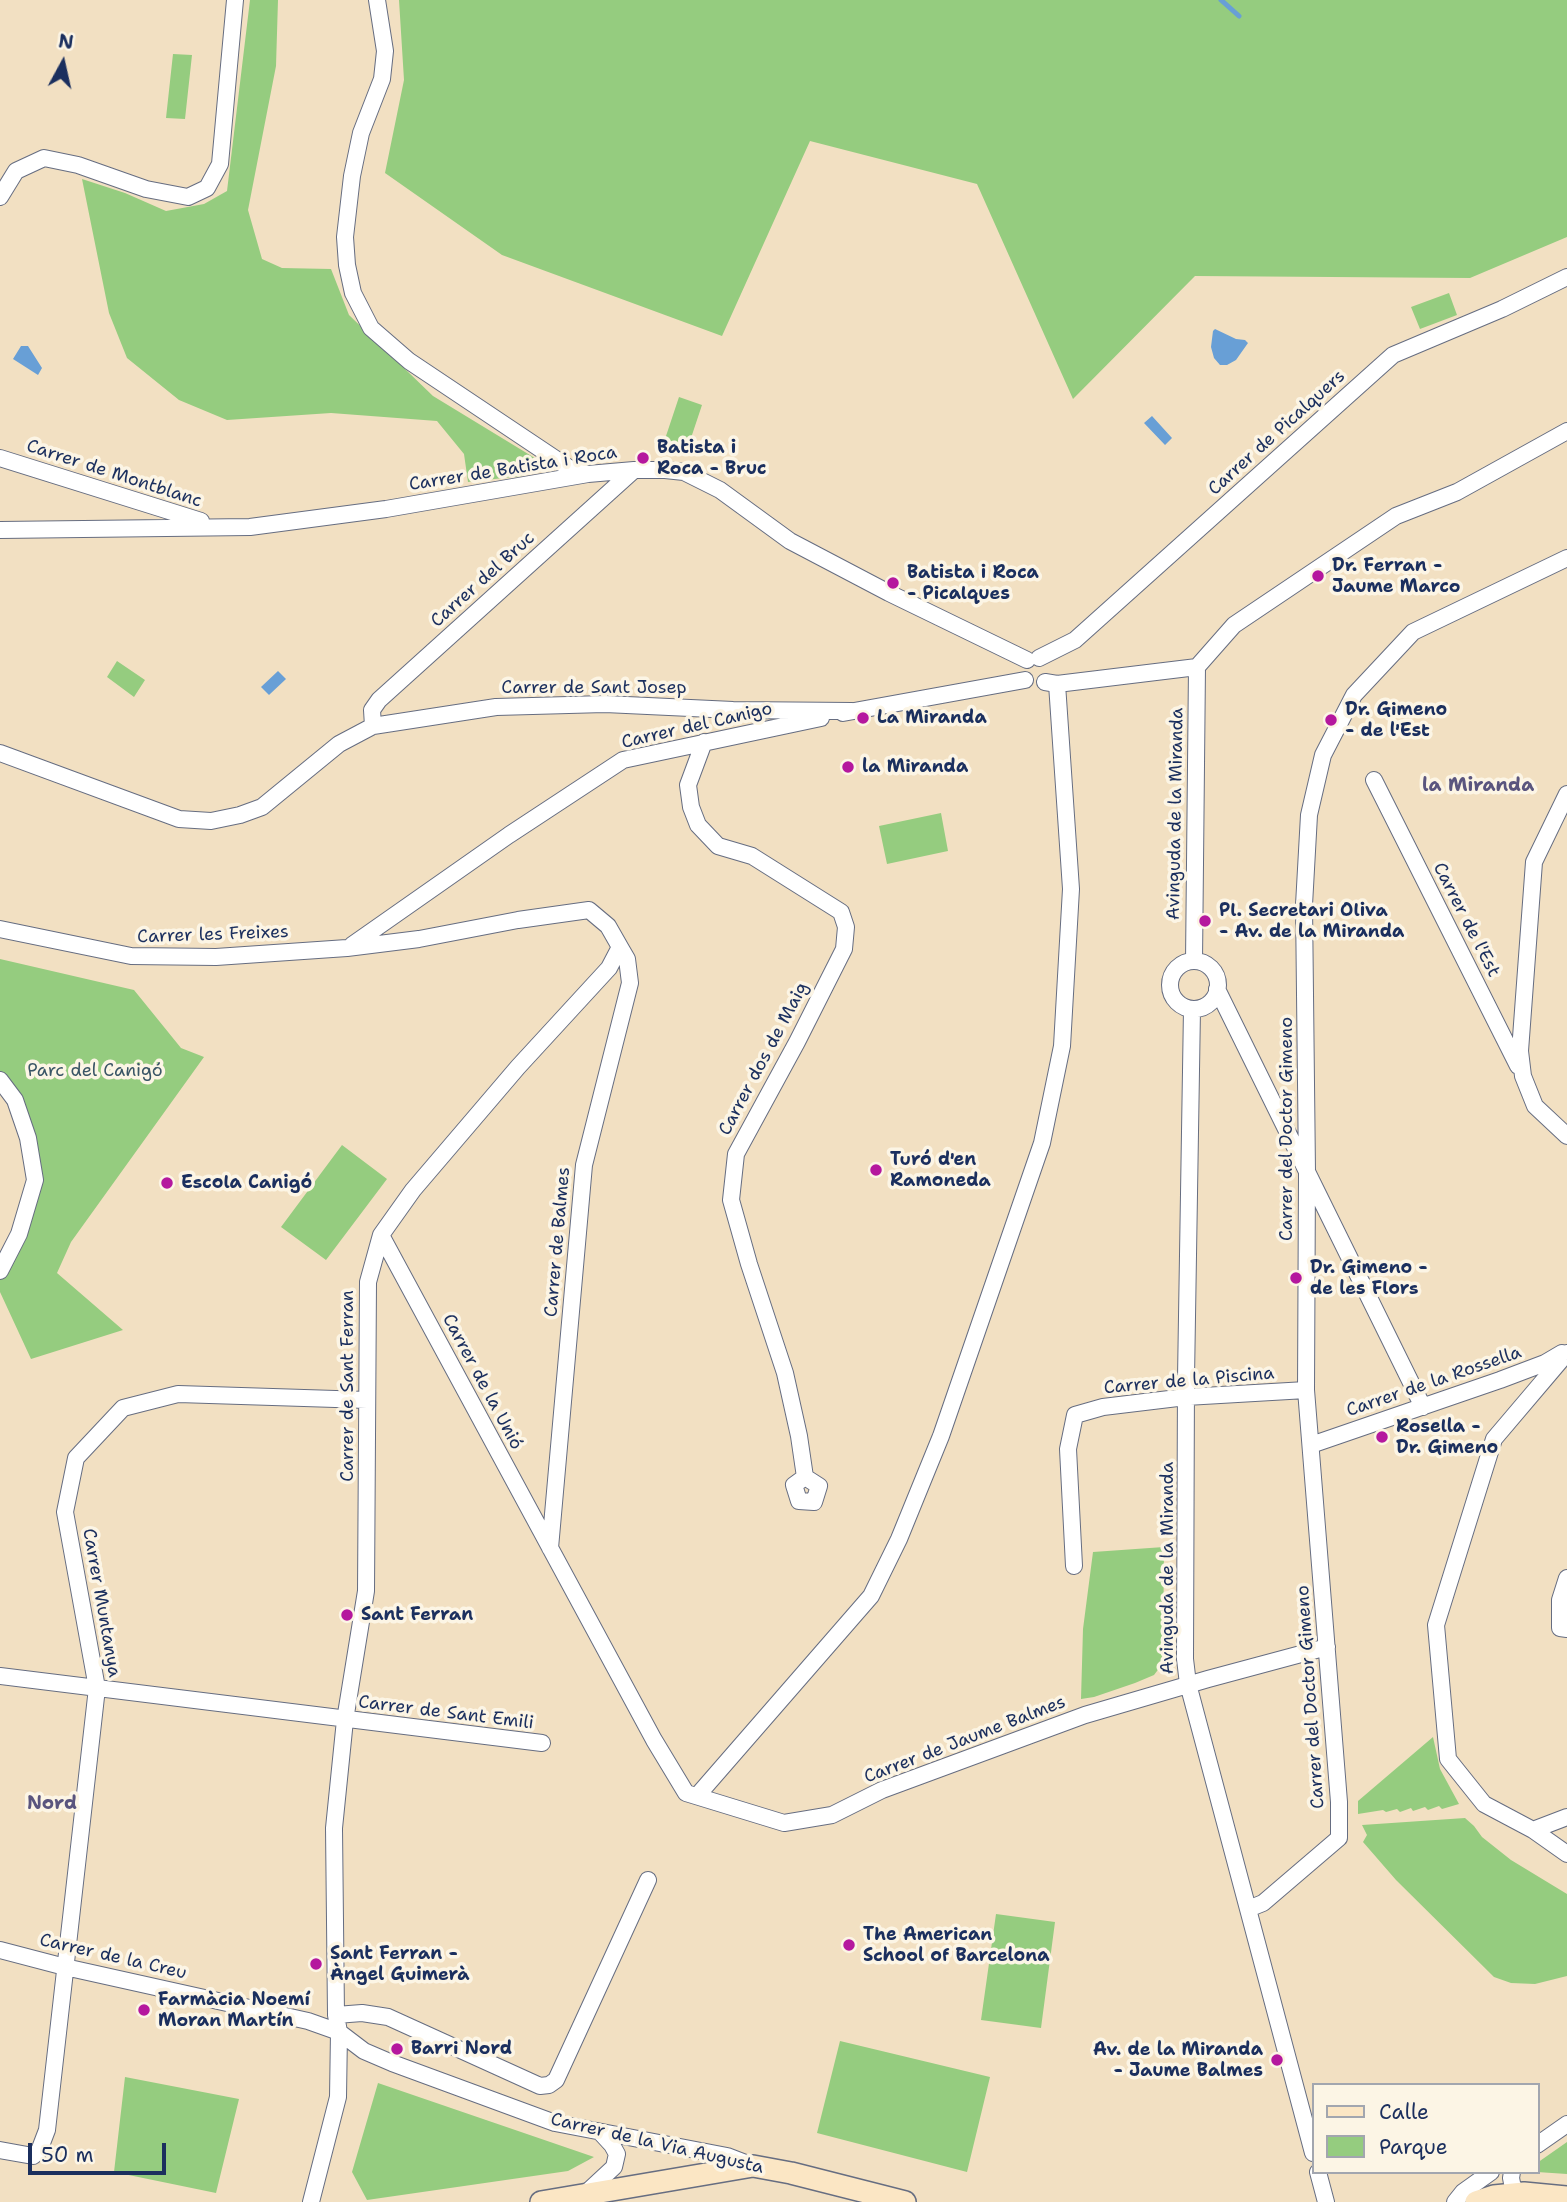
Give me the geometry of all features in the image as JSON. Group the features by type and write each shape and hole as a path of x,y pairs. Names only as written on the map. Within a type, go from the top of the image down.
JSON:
{"street":[{"path":"0,197 16,171 44,158 78,165 146,189 188,197 207,188 220,164 235,0"},
{"path":"377,0 386,51 382,79 361,134 352,176 345,237 346,265 353,293 371,328 409,361 572,470 588,474"},
{"name":"Carrer de Picalquers","path":"1033,659 1075,640 1393,355 1502,309 1567,277"},
{"path":"697,1796 872,1596 942,1436 1042,1143 1062,1046 1071,889 1051,683 1049,666 1033,659 1022,669 1025,680 1034,685 1051,683 1197,667 1234,625 1396,516 1457,492 1567,431"},
{"name":"Carrer de Montblanc","path":"0,458 216,526"},
{"name":"Carrer de Batista i Roca","path":"0,530 250,527 386,509 588,474 634,470 684,472 720,490 790,541 890,593 1033,659"},
{"name":"Carrer del Bruc","path":"373,726 372,710 379,700 634,470"},
{"name":"Carrer del Doctor Gimeno","path":"1248,1909 1263,1903 1339,1838 1339,1802 1306,1390 1304,905 1309,815 1323,755 1354,695 1413,632 1567,558"},
{"name":"Avinguda de la Miranda","path":"1194,961 1197,667"},
{"name":"Carrer del Canigo","path":"347,948 509,835 623,760 852,711 1025,680"},
{"name":"Carrer de Sant Josep","path":"0,753 179,819 211,821 262,807 339,744 373,726 496,707 605,704 733,710 852,711"},
{"name":"Carrer dos de Maig","path":"704,742 688,785 691,807 698,825 718,846 752,856 841,912 846,926 844,949 736,1154 731,1200 785,1373 805,1477"},
{"name":"Carrer de l'Est","path":"1374,780 1523,1076 1535,1106 1567,1136"},
{"path":"1523,1076 1520,1051 1534,862 1567,794"},
{"path":"347,948 419,939 589,910 608,926 620,947"},
{"name":"Carrer les Freixes","path":"0,929 131,956 216,957 347,948"},
{"name":"Carrer de Sant Ferran","path":"311,2202 338,2096 340,2032 336,2015 334,1828 345,1720 366,1591 368,1282 381,1235 413,1190 518,1067 609,968 620,947"},
{"name":"Carrer de Balmes","path":"550,1548 584,1165 630,983 627,959 620,947"},
{"path":"1194,961 1210,968 1217,980 1217,989 1208,1004 1192,1009 1180,1004 1173,997 1170,980 1178,967 1194,961"},
{"path":"1217,989 1423,1407"},
{"name":"Avinguda de la Miranda","path":"1192,1009 1185,1659 1188,1684 1312,2149"},
{"path":"0,1080 15,1100 28,1138 35,1180 19,1234 0,1271"},
{"name":"Carrer de la Unió","path":"381,1235 550,1548"},
{"path":"1567,1351 1494,1438 1436,1625 1448,1759 1484,1804 1533,1830 1567,1854"},
{"name":"Carrer de la Rossella","path":"1311,1445 1534,1367 1567,1351"},
{"name":"Carrer de la Piscina","path":"1074,1566 1068,1449 1075,1415 1103,1407 1186,1397 1306,1390"},
{"name":"Carrer Muntanya","path":"0,2150 33,2156 39,2151 47,2130 97,1688 65,1513 75,1458 123,1408 178,1394 367,1400"},
{"name":"Carrer de Jaume Balmes","path":"550,1548 654,1740 686,1793 784,1823 832,1815 881,1790 1085,1715 1327,1647"},
{"path":"1564,1628 1560,1600 1567,1578"},
{"name":"Carrer de Sant Emili","path":"0,1676 542,1744"},
{"path":"1533,1830 1567,1817"},
{"path":"336,2015 362,2013 388,2017 540,2086 548,2085 556,2080 648,1880"},
{"name":"Carrer de la Creu","path":"0,1950 65,1968 307,2021 340,2032"},
{"name":"Carrer de la Via Augusta","path":"340,2032 364,2051 392,2063 555,2123 727,2156 753,2166 905,2202"},
{"path":"1539,2145 1567,2124"},
{"path":"586,2193 614,2167 617,2154 601,2133"},
{"path":"541,2202 753,2166"},
{"path":"1319,2174 1326,2202"},
{"path":"1454,2202 1488,2174"},
{"path":"1512,2174 1513,2188 1524,2193"},
{"path":"1476,2202 1494,2196 1524,2193 1567,2197"}],"green space":[{"path":"250,0 278,0 276,66 248,210 262,259 282,268 331,269 349,315 433,396 543,463 521,476 468,482 464,454 437,421 331,413 227,420 179,400 127,358 109,313 82,179 125,193 166,211 204,204 227,191"},
{"path":"399,0 1567,0 1567,237 1470,278 1195,276 1073,399 977,184 810,141 722,336 502,255 385,173 404,80"},
{"path":"173,54 192,55 185,119 166,118"},
{"path":"1449,293 1457,315 1420,329 1411,307"},
{"path":"679,397 702,405 686,453 661,451"},
{"path":"117,661 145,680 134,697 107,677"},
{"path":"941,813 948,851 887,864 879,826"},
{"name":"Parc del Canigó","path":"0,959 134,990 181,1048 204,1057 71,1242 57,1273 123,1330 31,1359 0,1292 0,1273 40,1178 0,1077"},
{"path":"342,1145 387,1179 326,1260 281,1227"},
{"path":"1164,1547 1163,1663 1154,1675 1094,1697 1081,1699 1083,1629 1093,1552"},
{"path":"1433,1737 1440,1769 1459,1804 1442,1809 1439,1806 1428,1810 1425,1807 1413,1811 1411,1808 1400,1812 1397,1809 1358,1814 1358,1801"},
{"path":"1465,1818 1482,1837 1511,1860 1567,1894 1567,1976 1535,1984 1511,1983 1494,1977 1396,1880 1363,1842 1367,1835 1362,1825"},
{"path":"996,1914 1055,1922 1041,2028 981,2020"},
{"path":"840,2041 990,2077 967,2172 817,2133"},
{"path":"125,2077 239,2099 216,2193 114,2172"},
{"path":"378,2083 594,2157 568,2171 367,2200 352,2172"},
{"path":"1567,2142 1567,2174 1539,2172 1539,2162"}],"water":[{"path":"1215,329 1248,343 1236,360 1227,365 1220,365 1214,358 1211,347"},
{"path":"21,346 28,346 42,368 38,375 13,359"},
{"path":"1152,416 1172,438 1165,445 1144,423"},
{"path":"278,671 286,679 269,695 261,687"}],"waterway":[{"path":"1221,0 1239,16"}],"place":[{"name":"Batista i Roca - Bruc","path":"643,458"},
{"name":"Dr. Ferran - Jaume Marco","path":"1318,576"},
{"name":"Batista i Roca - Picalques","path":"893,583"},
{"name":"La Miranda","path":"863,718"},
{"name":"Dr. Gimeno - de l'Est","path":"1331,720"},
{"name":"la Miranda","path":"848,767"},
{"name":"Pl. Secretari Oliva - Av. de la Miranda","path":"1205,921"},
{"name":"Turó d'en Ramoneda","path":"876,1170"},
{"name":"Escola Canigó","path":"167,1183"},
{"name":"Dr. Gimeno - de les Flors","path":"1296,1278"},
{"name":"Rosella - Dr. Gimeno","path":"1382,1437"},
{"name":"Sant Ferran","path":"347,1615"},
{"name":"The American School of Barcelona","path":"849,1945"},
{"name":"Sant Ferran - Àngel Guimerà","path":"316,1964"},
{"name":"Farmàcia Noemí Moran Martín","path":"144,2010"},
{"name":"Barri Nord","path":"397,2049"},
{"name":"Av. de la Miranda - Jaume Balmes","path":"1277,2060"}],"district":[{"name":"la Miranda","path":"1478,786"},
{"name":"Nord","path":"52,1804"}]}
